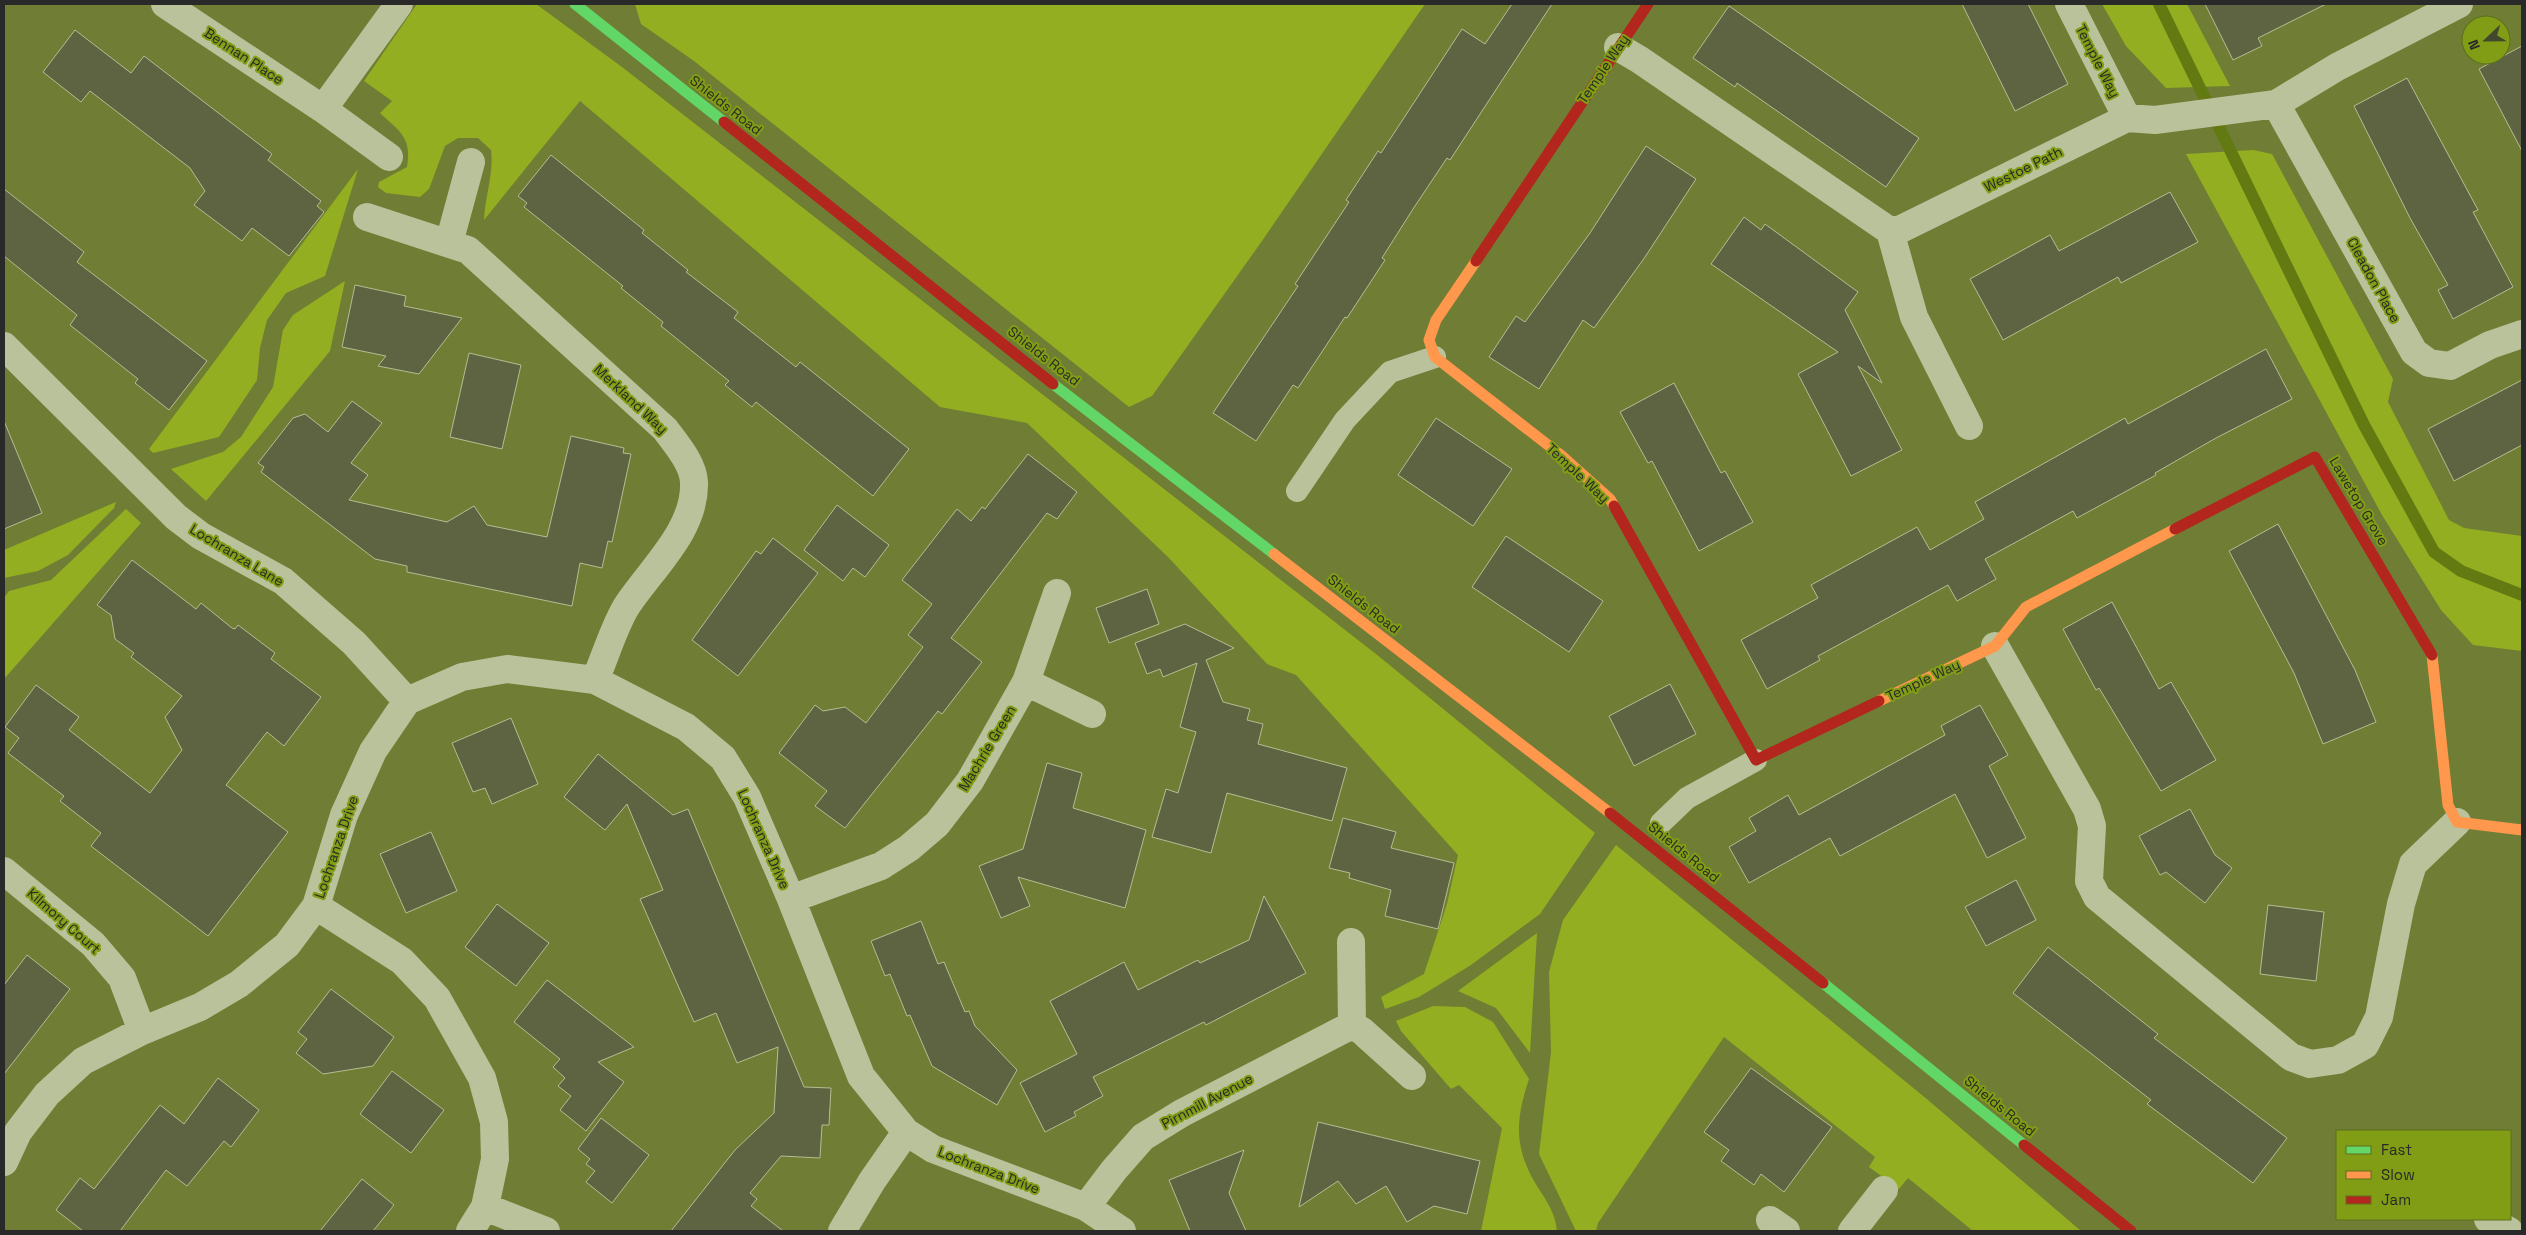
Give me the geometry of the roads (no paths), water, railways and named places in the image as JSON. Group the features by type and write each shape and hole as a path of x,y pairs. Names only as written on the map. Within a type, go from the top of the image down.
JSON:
{"street":[{"name":"Bennan Place","path":"165,4 324,109 389,157"},
{"path":"324,109 399,4"},
{"name":"Shields Road","path":"575,4 1055,385 1622,822 2131,1231"},
{"name":"Temple Way","path":"1648,4 1436,320 1430,340 1435,357 1562,456 1610,499 1756,760 1995,646"},
{"name":"Temple Way","path":"2069,4 2126,118"},
{"path":"2126,118 2155,120 2276,104 2346,62 2459,4"},
{"path":"1618,47 1640,60 1890,231 1914,316 1969,426"},
{"name":"Cleadon Place","path":"2276,104 2414,352 2429,363 2450,366 2490,345 2522,334"},
{"name":"Westoe Path","path":"1890,231 1901,229 2126,118"},
{"path":"449,243 471,162"},
{"name":"Merkland Way","path":"367,217 468,250 665,429 685,456 694,481 690,516 659,563 627,606 595,680"},
{"name":"Lochranza Lane","path":"4,346 176,517 201,536 283,581 354,643 407,701"},
{"name":"Lawetop Grove","path":"1995,646 2026,607 2316,457 2432,652 2448,805 2458,822"},
{"name":"Machrie Green","path":"791,899 881,866 909,848 937,824 970,781 1026,682 1057,594"},
{"path":"1995,646 2087,808 2092,826 2089,881 2097,897 2297,1060 2310,1064 2338,1060 2365,1045 2379,1017 2401,904 2413,864 2458,822 2522,830"},
{"name":"Lochranza Drive","path":"4,1162 18,1132 47,1094 83,1062 142,1031 200,1007 238,984 287,945 316,906 344,815 373,751 407,701 462,677 507,669 595,680 686,727 723,758 747,797 791,899 860,1076 906,1132 933,1149 1086,1207 1122,1231"},
{"path":"1026,682 1092,714"},
{"name":"Kilmory Court","path":"4,871 93,944 122,978 142,1031"},
{"path":"316,906 402,961 437,998 465,1044 482,1078 494,1122 494,1159 485,1207 470,1231"},
{"path":"1351,942 1352,1025 1362,1031 1412,1076"},
{"name":"Pirnmill Avenue","path":"1086,1207 1114,1170 1144,1137 1182,1113 1352,1025"},
{"path":"842,1231 872,1181 906,1132"},
{"path":"1852,1231 1884,1190"},
{"path":"485,1207 546,1231"},
{"path":"2490,1220 2509,1231"}],"lane":[{"path":"1298,491 1345,420 1390,372 1435,357"},
{"path":"1661,822 1686,798 1756,760"}],"waterway":[{"path":"2159,4 2364,425 2434,552 2461,571 2522,595"}]}
